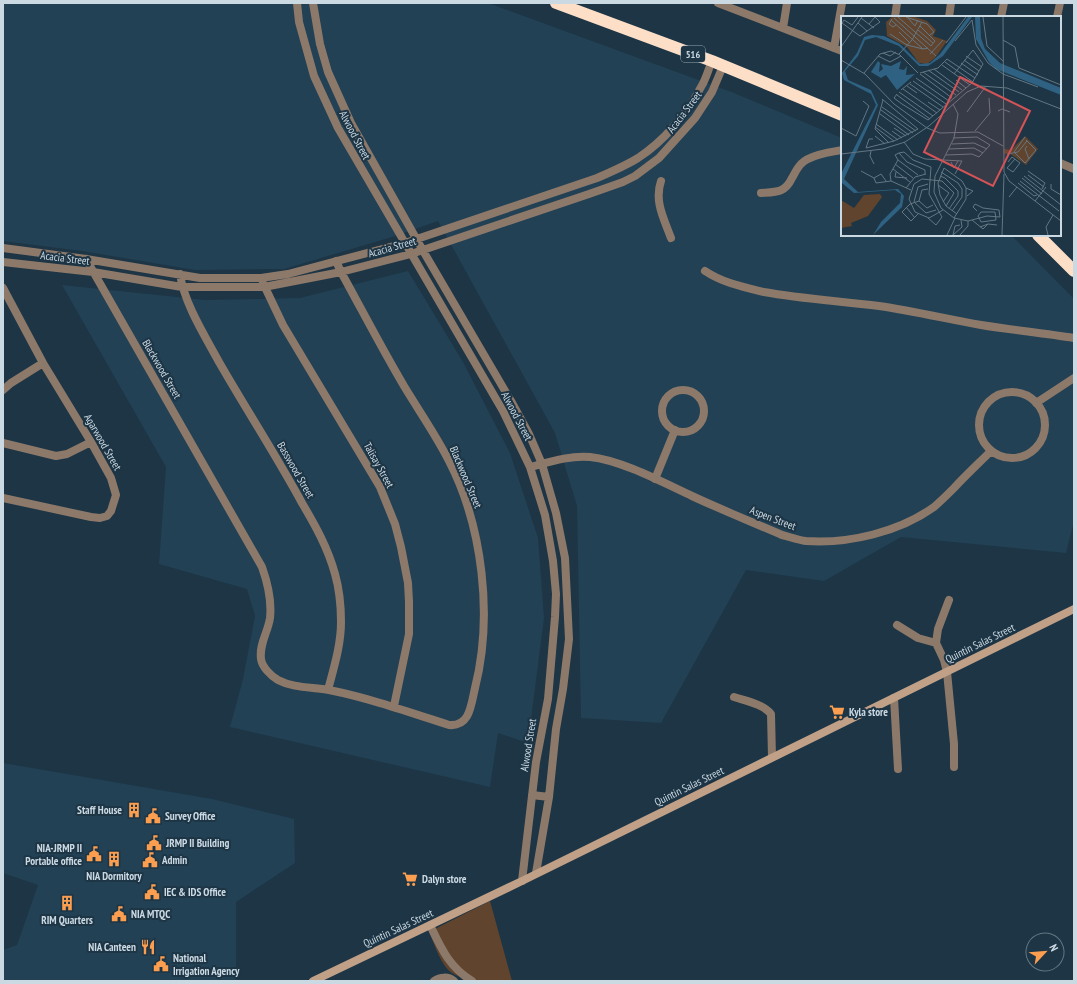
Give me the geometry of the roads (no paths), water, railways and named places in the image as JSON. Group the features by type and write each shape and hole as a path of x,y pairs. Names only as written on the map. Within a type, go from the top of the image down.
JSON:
{"highway":[{"name":"516","path":"556,3 712,61 841,115"},
{"path":"1039,236 1074,271"}],"main road":[{"name":"Quintin Salas Street","path":"313,981 322,979 1074,609"}],"street":[{"name":"Alwood Street","path":"297,3 300,22 314,76 338,128 502,410 530,467 545,515 553,561 556,594 555,617 548,699 536,762 522,881"},
{"name":"Alwood Street","path":"313,3 320,44 328,72 338,96 351,123 416,239 529,434 542,464 556,513 565,558 569,639 555,737 549,797 536,873"},
{"path":"718,3 732,6 783,28 838,49 842,3"},
{"path":"783,28 787,3"},
{"path":"895,16 897,3"},
{"path":"949,16 951,3"},
{"path":"1001,16 1004,3"},
{"path":"1057,16 1060,3"},
{"name":"Acacia Street","path":"3,248 86,259 200,278 261,278 288,274 336,260 405,243 597,178 626,165 649,149 674,125 701,87 712,61"},
{"name":"Acacia Street","path":"3,262 93,272 182,287 264,287 341,272 411,254 422,249 589,194 635,176 659,158 695,118 712,92 723,66"},
{"path":"761,192 776,192 784,189 790,183 801,163 813,157 841,150"},
{"path":"1061,163 1074,169"},
{"path":"661,181 658,190 658,200 671,238"},
{"name":"Blackwood Street","path":"86,259 262,567 270,595 270,618 261,651 261,660 264,666 278,680 294,685 328,690"},
{"name":"Blackwood Street","path":"336,260 341,272 404,386 449,462 466,501 474,528 482,576 484,621 483,642 477,679 467,716 461,724 448,725 394,706"},
{"path":"705,271 716,279 726,283 805,299 891,308 982,325 1074,338"},
{"name":"Basswood Street","path":"180,274 182,287 202,332 280,463 320,534 329,555 336,575 341,622 338,650 328,690"},
{"name":"Talisay Street","path":"261,278 264,287 284,325 380,487 395,524 408,583 409,634 394,706"},
{"name":"Agarwood Street","path":"3,288 43,363 92,442 112,478 116,495 111,511 107,516 100,518 3,498"},
{"path":"3,390 11,383 43,363"},
{"path":"1036,403 1074,378"},
{"path":"683,390 690,392 701,400 703,406 702,419 699,425 688,431 682,432 675,430 669,427 662,414 665,401 670,395 676,392 683,390"},
{"path":"1009,392 1019,393 1036,403 1044,420 1044,430 1042,440 1036,448 1019,458 1000,456 991,451 980,435 980,416 984,407 1000,394 1009,392"},
{"path":"655,479 675,430"},
{"path":"3,443 56,456 67,454 92,442"},
{"name":"Aspen Street","path":"530,467 572,458 590,457 617,463 782,535 804,541 828,541 855,538 878,533 900,526 920,516 936,506 991,451"},
{"path":"949,600 938,629 936,643 944,660 947,672 954,744 954,766"},
{"path":"897,625 918,638 936,643"},
{"path":"328,690 394,706"},
{"path":"734,697 762,706 769,710 772,714 772,757"},
{"path":"894,698 898,769"},
{"path":"532,794 549,797"},
{"path":"430,925 445,956 458,971 472,981"},
{"path":"434,981 443,978 448,978 454,981"}],"place":[{"name":"Kyla store","path":"837,712"},
{"name":"Staff House","path":"134,810"},
{"name":"Survey Office","path":"153,816"},
{"name":"JRMP II Building","path":"154,843"},
{"name":"NIA-JRMP II Portable office","path":"94,854"},
{"name":"NIA Dormitory","path":"114,859"},
{"name":"Admin","path":"150,860"},
{"name":"Dalyn store","path":"410,879"},
{"name":"IEC & IDS Office","path":"152,892"},
{"name":"RIM Quarters","path":"67,903"},
{"name":"NIA MTQC","path":"119,914"},
{"name":"NIA Canteen","path":"148,947"},
{"name":"National Irrigation Agency","path":"161,964"}]}
